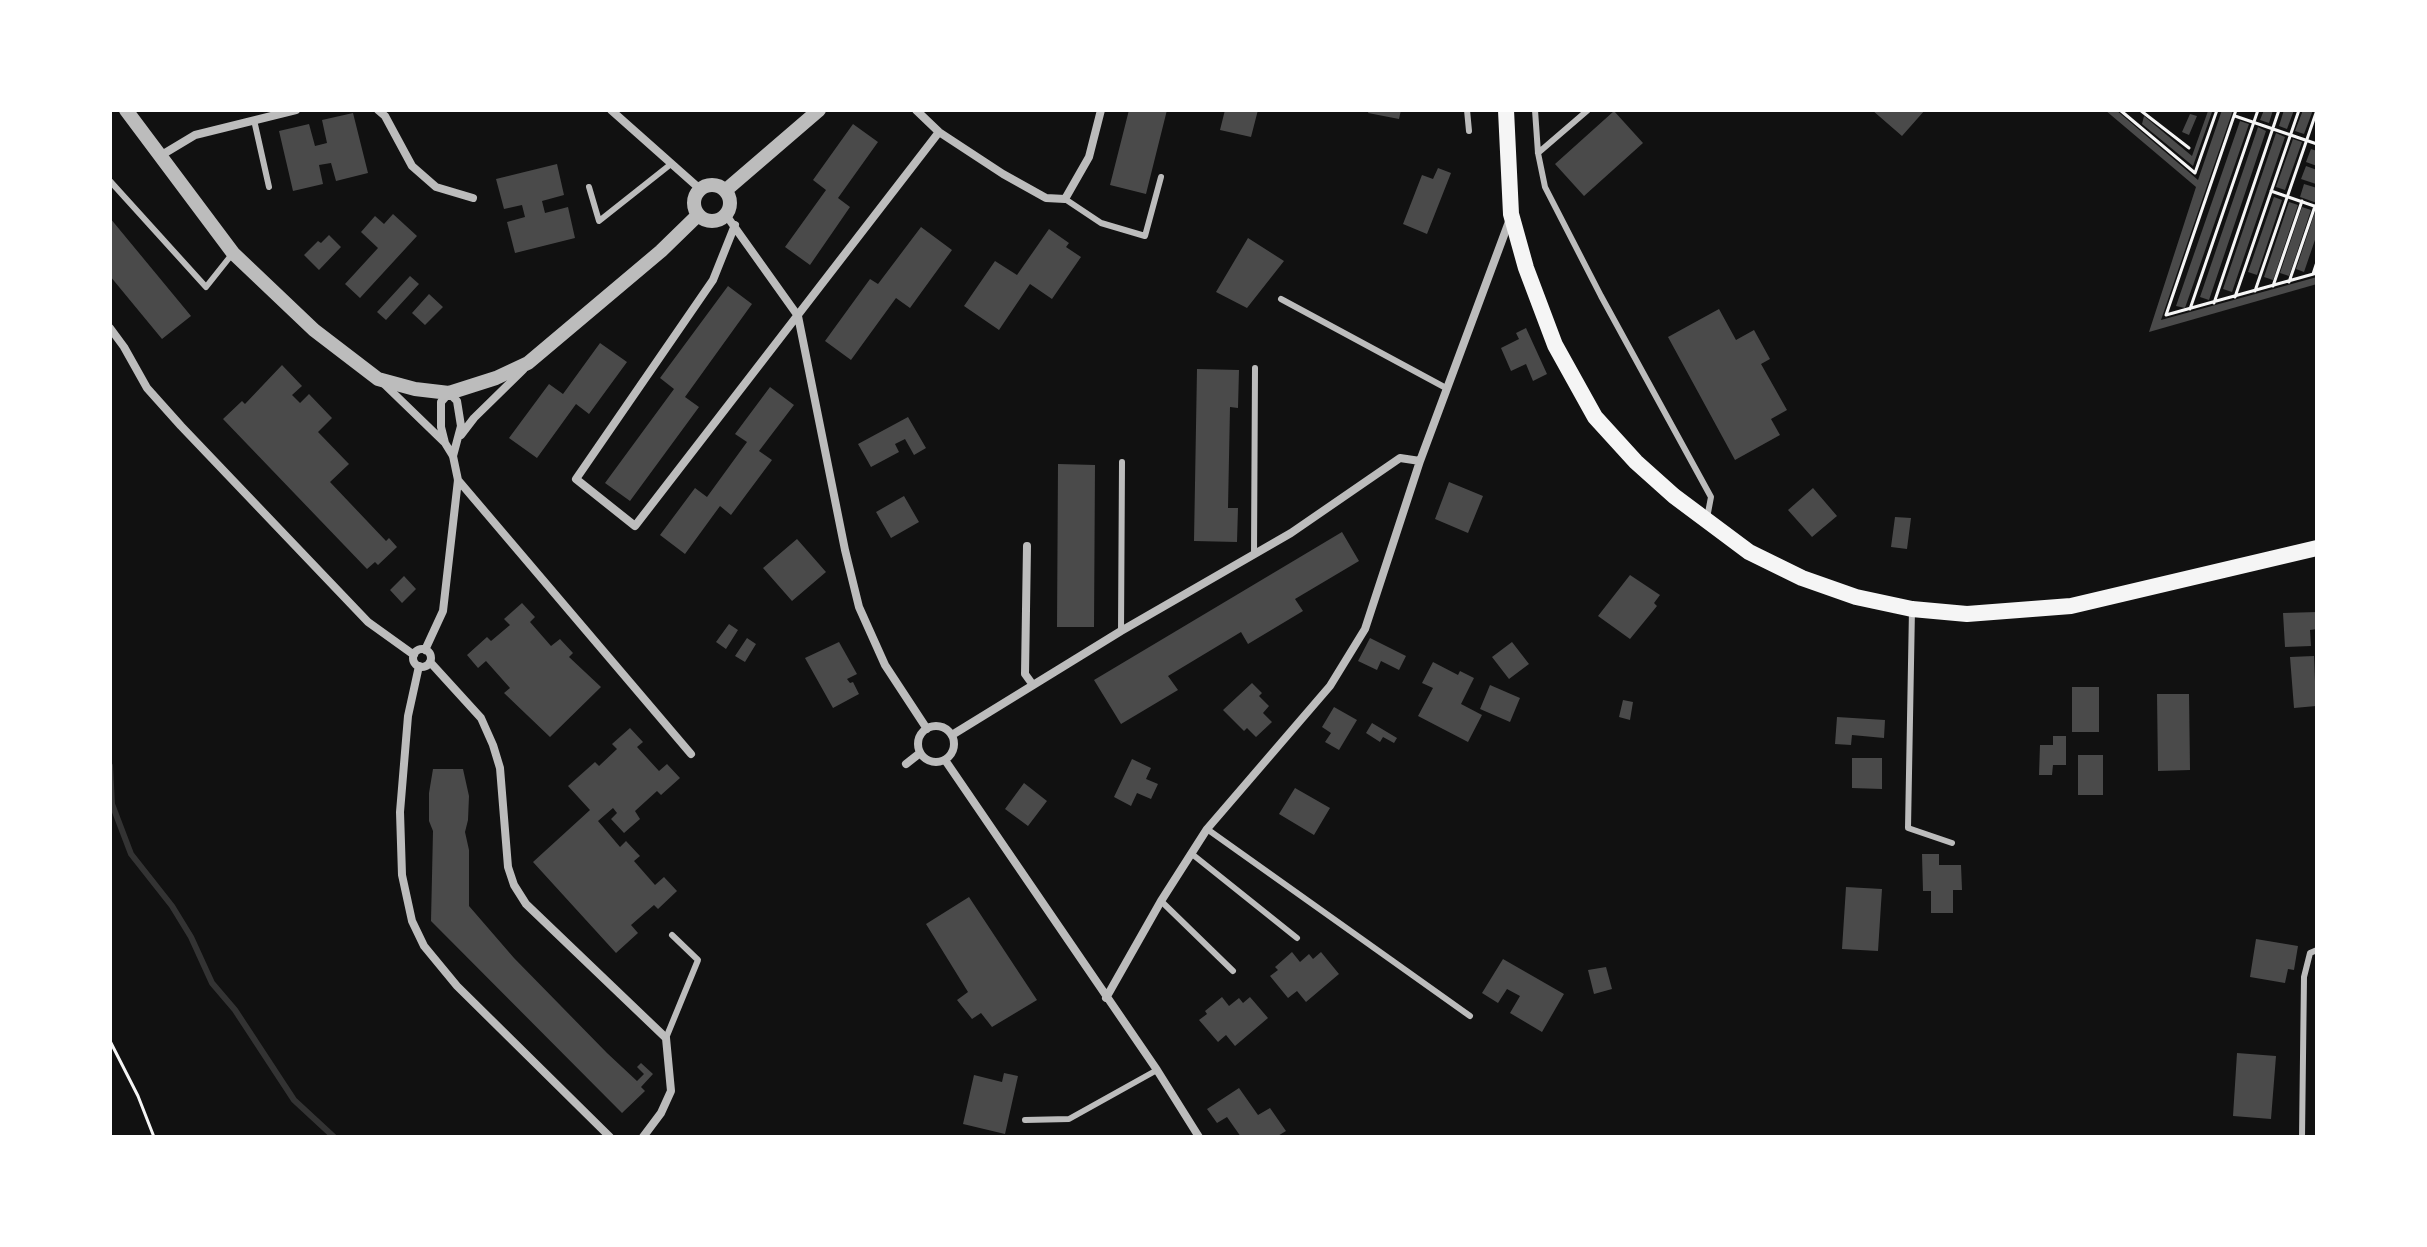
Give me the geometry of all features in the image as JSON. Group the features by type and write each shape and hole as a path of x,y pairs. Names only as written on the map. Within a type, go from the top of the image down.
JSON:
{"main road":[{"path":"1506,110 1511,214 1526,268 1555,345 1595,417 1636,462 1706,521 1749,552 1802,578 1856,597 1912,609 1967,614 2071,606 2317,548"}],"street":[{"path":"126,110 233,253 314,330 378,379 445,443 453,456 458,480 443,611 425,650"},
{"path":"136,110 147,137"},
{"path":"378,110 385,116 412,166 436,187 473,198"},
{"path":"611,110 700,189"},
{"path":"726,190 819,110"},
{"path":"916,110 939,132 1003,174 1046,198 1065,199 1089,157 1101,110"},
{"path":"160,156 195,135 289,111"},
{"path":"730,220 712,221 698,215 694,202 700,189 713,184 726,190 731,203 730,220 713,280 576,479 635,526 939,132"},
{"path":"1106,998 1161,901 1207,829 1330,686 1365,629 1420,461 1511,214"},
{"path":"458,440 474,418 528,363 661,251 698,215"},
{"path":"730,220 798,316 859,607 885,665 927,729"},
{"path":"110,328 147,388 181,426 368,622 414,655 419,666"},
{"path":"378,379 415,389 449,393 496,378 528,363"},
{"path":"449,393 459,409 461,426 453,456"},
{"path":"445,443 439,413 441,402 449,393"},
{"path":"952,735 1121,631 1291,533 1400,458 1420,461"},
{"path":"458,480 691,754"},
{"path":"1027,546 1025,674 1033,685"},
{"path":"414,655 425,650"},
{"path":"419,666 427,666 430,662 431,656 425,650"},
{"path":"430,662 481,718 493,745 500,768 508,867 514,885 526,904 666,1038 671,1091 661,1113 643,1137"},
{"path":"419,666 408,716 400,812 402,875 412,921 424,946 457,986 610,1137"},
{"path":"927,729 943,728 952,735"},
{"path":"927,729 918,742 920,753 928,761 945,760 952,752 952,735"},
{"path":"906,764 920,753"},
{"path":"945,760 1157,1070 1199,1137"}],"lane":[{"path":"1467,110 1469,131"},
{"path":"1535,110 1538,153 1545,187 1711,497 1706,521"},
{"path":"1538,153 1588,110"},
{"path":"254,120 269,187"},
{"path":"589,187 599,221 671,164"},
{"path":"1065,199 1101,223 1145,236 1161,177"},
{"path":"110,181 206,287 233,253"},
{"path":"1281,299 1446,388"},
{"path":"1254,554 1255,368"},
{"path":"1121,631 1122,462"},
{"path":"1912,609 1908,828 1952,843"},
{"path":"1207,829 1470,1016"},
{"path":"1192,854 1297,938"},
{"path":"1161,901 1233,971"},
{"path":"666,1038 698,960 672,935"},
{"path":"2302,1137 2304,977 2310,953 2317,950"},
{"path":"1025,1120 1069,1119 1157,1070"}],"path":[{"path":"2120,110 2195,173 2217,110"},
{"path":"2140,110 2189,148"},
{"path":"2236,110 2166,315 2315,274 2317,262"},
{"path":"2190,309 2258,110"},
{"path":"2214,303 2279,110"},
{"path":"2235,297 2299,110"},
{"path":"2255,291 2317,110"},
{"path":"2235,116 2317,144"},
{"path":"2271,191 2316,206 2289,282"},
{"path":"2273,286 2302,201"},
{"path":"110,1041 138,1096 154,1137"}],"building":[{"path":"1129,110 1167,110 1146,194 1110,185"},
{"path":"1225,110 1258,110 1251,137 1220,130"},
{"path":"1369,110 1401,110 1399,119 1368,113"},
{"path":"1872,110 1925,110 1902,136"},
{"path":"2105,110 2116,110 2198,180 2222,110 2233,110 2161,320 2317,277 2317,284 2149,332 2196,187"},
{"path":"2264,110 2273,110 2269,123 2260,120"},
{"path":"2284,110 2294,110 2287,129 2279,126"},
{"path":"2303,110 2313,110 2304,134 2295,131"},
{"path":"1614,111 1643,143 1584,196 1555,164"},
{"path":"2208,111 2212,112 2193,166 2142,124 2144,116 2192,156"},
{"path":"353,113 368,173 336,181 331,163 319,165 323,184 293,191 279,131 309,124 315,146 327,143 322,120"},
{"path":"2190,114 2197,116 2189,135 2182,132"},
{"path":"2240,121 2249,124 2185,308 2176,306"},
{"path":"853,124 878,142 838,198 850,207 810,265 785,247 826,190 813,180"},
{"path":"2258,127 2266,131 2209,300 2200,297"},
{"path":"2276,133 2285,137 2232,292 2223,289"},
{"path":"2293,139 2302,142 2285,190 2276,187"},
{"path":"2311,149 2317,151 2317,166 2306,162"},
{"path":"557,164 564,195 542,201 545,213 568,207 575,238 515,253 507,222 525,217 522,205 504,209 496,179"},
{"path":"2306,166 2317,170 2316,184 2301,179"},
{"path":"1438,168 1451,173 1427,234 1403,224 1422,175 1433,179"},
{"path":"2304,184 2317,188 2317,203 2300,197"},
{"path":"2274,197 2282,200 2257,275 2248,272"},
{"path":"2289,202 2298,205 2273,280 2264,277"},
{"path":"2317,206 2317,234 2304,272 2296,269"},
{"path":"2302,207 2311,210 2289,276 2280,273"},
{"path":"393,214 417,236 360,298 345,284 378,248 361,232 375,216 384,224"},
{"path":"110,218 191,316 162,339 110,276"},
{"path":"921,227 952,250 910,308 896,298 851,360 825,341 870,279 878,284"},
{"path":"1049,229 1069,243 1066,247 1081,257 1052,299 1030,284 999,330 964,306 995,261 1017,275"},
{"path":"329,235 341,247 319,270 304,255"},
{"path":"1248,238 1284,261 1247,308 1216,292"},
{"path":"410,276 419,284 386,320 377,312"},
{"path":"728,286 752,304 685,397 699,407 630,501 605,483 674,389 660,378"},
{"path":"429,294 443,307 425,325 412,313"},
{"path":"1719,309 1736,340 1754,330 1770,359 1761,364 1787,410 1771,419 1780,435 1735,460 1668,337"},
{"path":"1526,328 1547,374 1533,381 1526,364 1511,371 1501,348 1519,339 1516,333"},
{"path":"600,343 627,362 589,414 576,404 537,458 509,438 549,384 563,394"},
{"path":"282,365 302,386 292,395 300,403 309,394 332,418 318,432 349,464 330,482 386,541 389,538 397,547 378,565 375,562 367,569 223,419 242,401 245,404"},
{"path":"1197,369 1239,370 1238,408 1230,407 1228,508 1238,508 1237,542 1194,541"},
{"path":"770,387 794,405 759,451 772,460 731,515 720,506 685,554 660,535 695,488 707,497 747,442 735,434"},
{"path":"908,417 926,448 914,455 905,439 895,444 899,452 871,467 858,444"},
{"path":"1058,464 1095,465 1094,627 1057,627"},
{"path":"1449,482 1483,496 1468,533 1435,519"},
{"path":"1813,488 1837,516 1812,537 1788,510"},
{"path":"904,496 919,522 891,538 876,512"},
{"path":"1895,517 1911,518 1907,549 1891,547"},
{"path":"1342,532 1359,561 1295,599 1303,611 1248,644 1241,632 1168,676 1178,690 1121,724 1094,680"},
{"path":"797,539 826,572 792,601 763,568"},
{"path":"1630,575 1660,595 1654,603 1657,606 1630,639 1598,616"},
{"path":"404,576 416,589 402,603 390,590"},
{"path":"522,603 535,617 530,622 551,646 560,639 573,653 569,657 601,687 550,737 504,693 510,688 486,661 478,668 467,655 487,637 491,641 510,625 504,619"},
{"path":"2317,612 2317,629 2310,630 2311,646 2285,647 2283,613"},
{"path":"729,624 738,630 726,649 716,642"},
{"path":"747,638 756,644 745,662 735,656"},
{"path":"1370,638 1406,656 1399,670 1381,661 1377,670 1358,661"},
{"path":"839,642 857,674 847,679 853,682 859,694 833,708 805,658"},
{"path":"1512,642 1529,664 1509,679 1492,657"},
{"path":"2314,656 2316,706 2294,708 2290,657"},
{"path":"1433,662 1458,675 1460,671 1474,678 1461,704 1482,715 1468,742 1418,716 1433,688 1422,683"},
{"path":"1252,683 1269,706 1263,713 1272,722 1256,737 1247,728 1244,731 1223,710"},
{"path":"1490,685 1520,698 1510,722 1480,709"},
{"path":"2072,687 2099,687 2099,732 2072,732"},
{"path":"2157,694 2189,694 2190,770 2158,771"},
{"path":"1623,700 1633,702 1630,720 1619,717"},
{"path":"1334,707 1357,720 1339,750 1325,742 1331,733 1322,727"},
{"path":"1837,717 1885,720 1884,738 1852,735 1851,745 1835,744"},
{"path":"1372,723 1397,738 1394,743 1383,737 1380,742 1366,733"},
{"path":"630,728 643,742 637,747 659,771 667,764 680,778 661,795 657,791 635,811 640,819 624,833 611,819 617,813 613,808 598,821 620,847 626,841 640,856 634,861 655,885 664,877 677,891 658,909 654,905 631,925 638,933 616,953 533,862 590,810 568,786 595,762 599,766 617,749 612,744"},
{"path":"2053,736 2066,736 2066,765 2053,765 2052,775 2039,775 2040,745 2053,745"},
{"path":"2078,755 2103,755 2103,795 2078,795"},
{"path":"1852,758 1882,758 1882,789 1852,788"},
{"path":"1132,759 1151,768 1146,779 1158,784 1151,799 1137,793 1131,806 1114,797"},
{"path":"433,769 463,769 469,796 465,832 469,850 469,906 514,958 637,1081 644,1074 637,1067 641,1063 653,1074 641,1087 645,1091 622,1113 431,921 433,831 429,821 429,793"},
{"path":"1024,783 1047,801 1028,826 1005,809"},
{"path":"1295,788 1330,808 1314,835 1279,814"},
{"path":"1922,854 1939,854 1939,865 1961,865 1962,890 1953,890 1953,913 1931,913 1931,891 1923,891"},
{"path":"1846,887 1882,889 1878,951 1842,949"},
{"path":"969,897 1037,1000 992,1027 981,1013 972,1019 957,1000 968,992 926,924"},
{"path":"2256,939 2298,946 2294,970 2288,969 2285,983 2250,977"},
{"path":"1292,952 1300,962 1309,954 1313,959 1321,952 1339,974 1306,1002 1297,991 1288,998 1270,976"},
{"path":"1503,959 1564,994 1542,1032 1510,1013 1520,996 1507,989 1498,1003 1482,993"},
{"path":"1606,967 1612,989 1594,994 1588,970"},
{"path":"1222,997 1229,1006 1239,998 1243,1003 1250,997 1268,1018 1235,1046 1226,1035 1218,1042 1199,1020"},
{"path":"2237,1053 2276,1056 2271,1119 2233,1116"},
{"path":"1004,1073 1018,1076 1005,1134 963,1124 974,1075 1002,1082"},
{"path":"1239,1088 1258,1115 1270,1108 1286,1131 1276,1137 1241,1137 1227,1117 1217,1123 1207,1109"}],"waterway":[{"path":"110,766 112,804 131,854 172,906 191,937 212,983 235,1010 294,1100 334,1137"}]}
